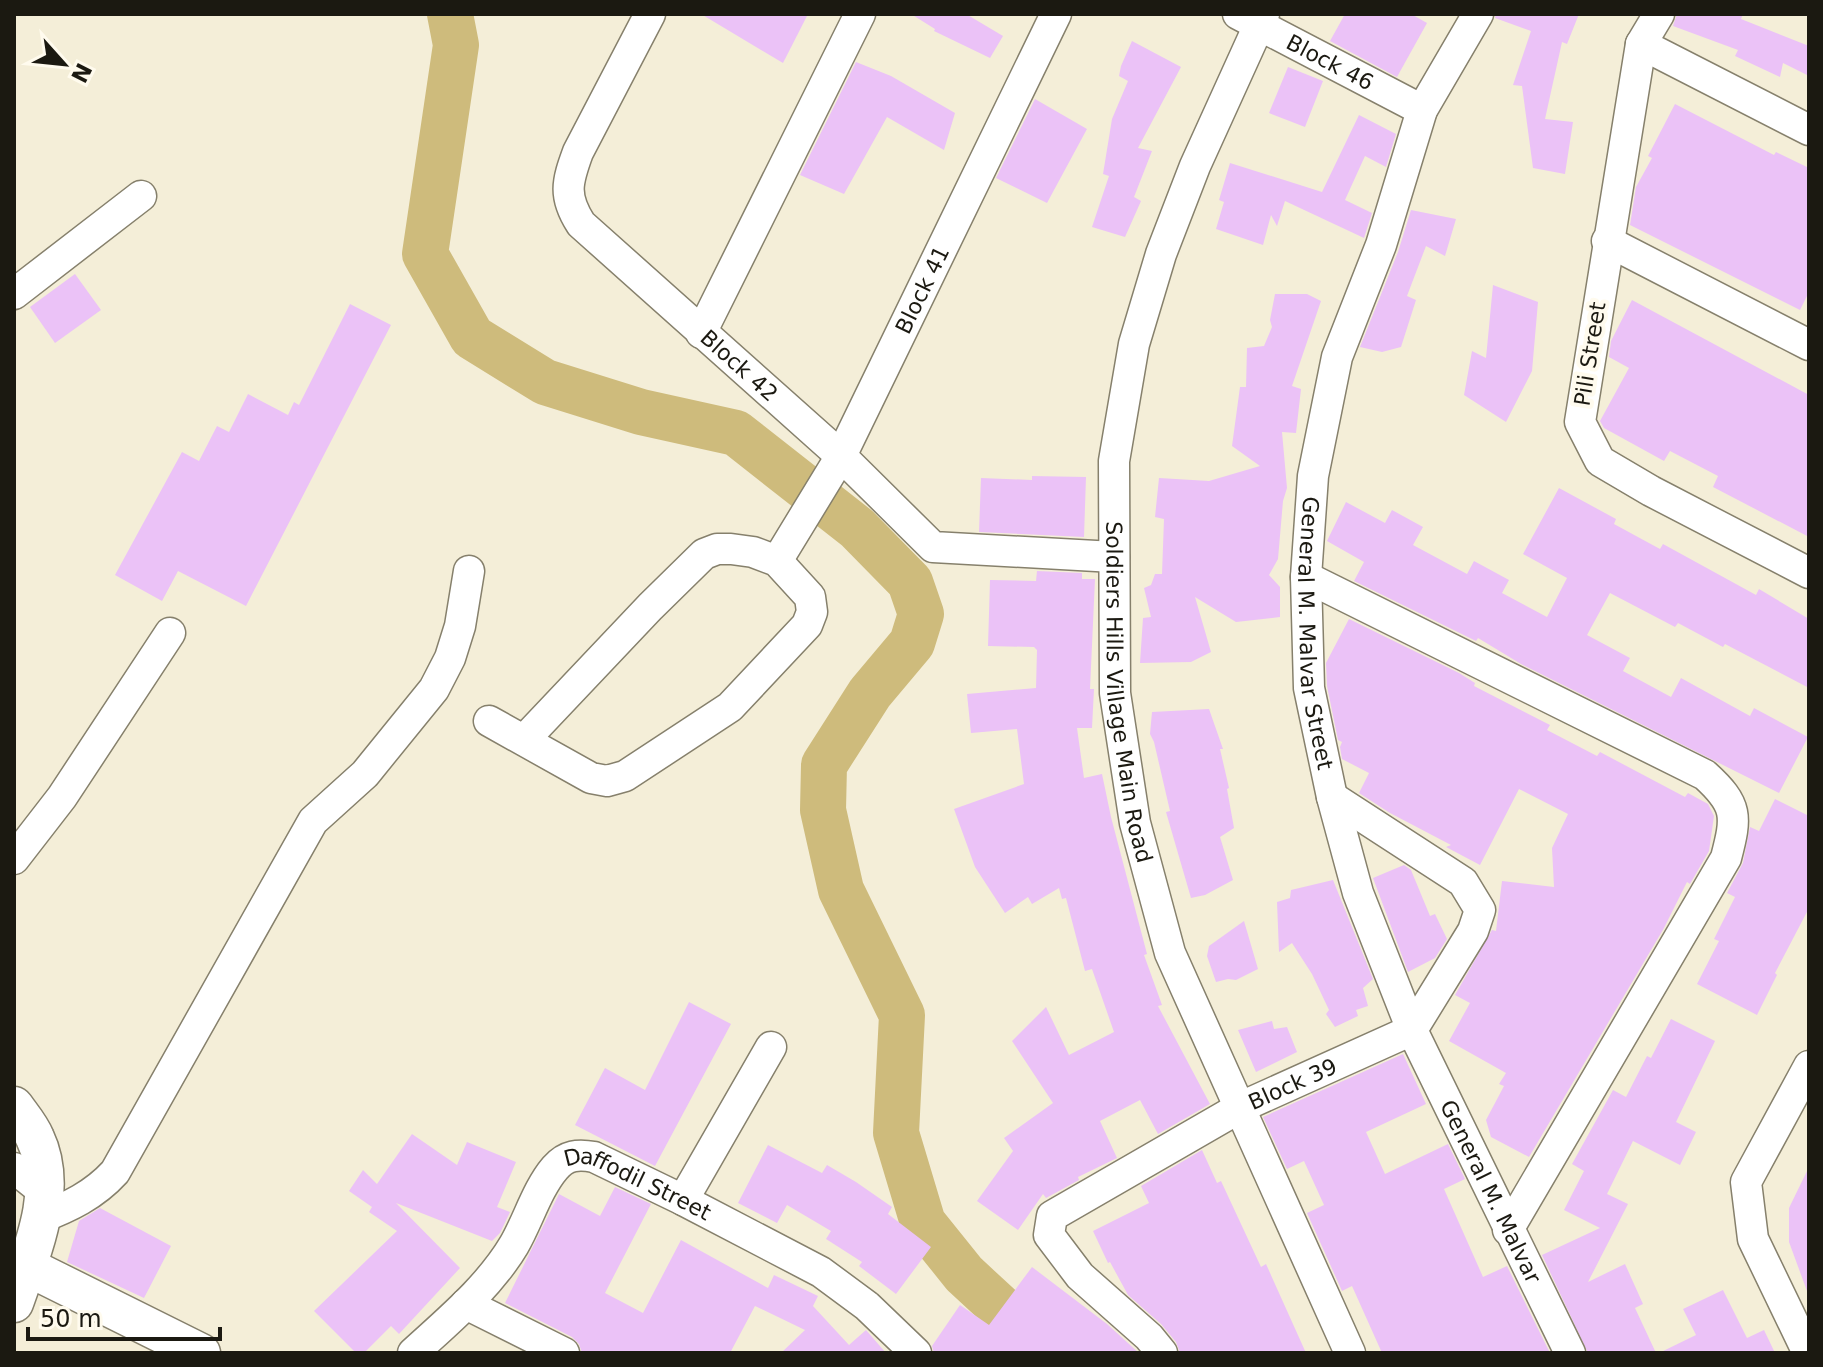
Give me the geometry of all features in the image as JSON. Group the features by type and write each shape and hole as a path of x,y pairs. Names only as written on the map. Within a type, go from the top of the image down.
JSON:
{"street":[{"name":"Block 42","path":"650,14 570,173 567,193 571,208 581,224 841,456 933,547 1114,557"},
{"path":"701,333 860,14"},
{"name":"Block 41","path":"777,561 841,456 1056,14"},
{"name":"General M. Malvar Street","path":"1412,1030 1358,893 1332,797 1309,688 1306,577 1313,476 1337,357 1381,245 1422,110 1478,14"},
{"name":"Pili Street","path":"1659,14 1641,44 1580,422 1600,461 1809,573"},
{"name":"Block 46","path":"1254,17 1422,110"},
{"name":"Soldiers Hills Village Main Road","path":"1254,17 1161,254 1134,344 1114,461 1115,693 1135,823 1170,953 1350,1353"},
{"path":"1641,44 1809,130"},
{"path":"14,294 141,196"},
{"path":"1607,241 1809,345"},
{"path":"489,721 591,778 607,781 625,776 730,707 807,625 812,612 810,597 777,561 753,552 731,549 717,549 704,554 525,739"},
{"path":"42,1205 84,1198 115,1172 313,821 365,774 434,689 450,658 460,626 469,571"},
{"path":"1306,577 1705,775 1731,805 1733,830 1726,858 1508,1230"},
{"path":"14,859 62,797 170,633"},
{"path":"1332,797 1463,882 1480,910 1473,931 1412,1030"},
{"name":"Block 39","path":"1162,1353 1149,1337 1080,1276 1049,1235 1052,1216 1241,1107 1412,1030"},
{"name":"General M. Malvar","path":"1412,1030 1570,1353"},
{"path":"683,1200 771,1047"},
{"path":"1808,1353 1753,1239 1746,1182 1809,1066"},
{"path":"14,1106 35,1136 42,1155 42,1205 14,1303"},
{"name":"Daffodil Street","path":"413,1353 466,1304 514,1246 554,1168 567,1158 580,1154 594,1157 683,1200 821,1272 867,1306 916,1353"},
{"path":"14,1168 42,1205"},
{"path":"26,1266 201,1353"},
{"path":"466,1304 564,1353"}],"building":[{"path":"701,14 808,14 783,63"},
{"path":"911,14 966,14 1003,36 990,58 934,31"},
{"path":"1345,14 1411,14 1427,23 1397,77 1330,41"},
{"path":"1496,14 1579,14 1567,44 1562,42 1545,119 1573,122 1565,174 1533,168 1522,86 1513,85 1531,31 1495,18"},
{"path":"1677,14 1743,14 1741,19 1809,46 1809,76 1783,63 1780,77 1735,56 1738,50 1673,26"},
{"path":"1132,41 1181,67 1138,148 1152,151 1134,197 1141,201 1125,237 1092,227 1109,176 1103,174 1112,119 1128,81 1119,76"},
{"path":"856,62 891,76 955,113 944,150 887,117 844,194 800,175"},
{"path":"1288,67 1323,81 1305,127 1269,113"},
{"path":"1035,99 1087,129 1047,203 996,178"},
{"path":"1675,104 1774,155 1776,152 1809,168 1809,292 1800,310 1630,225 1636,187"},
{"path":"1359,115 1396,134 1386,167 1365,156 1345,200 1372,213 1364,238 1285,201 1277,226 1271,215 1263,245 1216,229 1224,202 1219,200 1230,163 1322,192"},
{"path":"1411,210 1456,219 1445,256 1426,246 1407,296 1416,300 1401,347 1382,352 1360,347 1398,252"},
{"path":"75,274 101,310 55,343 30,307"},
{"path":"1493,285 1538,302 1532,371 1506,422 1464,395 1472,351 1486,358"},
{"path":"1275,294 1307,294 1321,301 1292,386 1301,389 1296,433 1282,432 1287,488 1278,559 1269,575 1280,587 1280,617 1236,622 1195,597 1211,652 1191,662 1140,663 1143,618 1151,617 1144,588 1151,585 1155,574 1162,574 1164,519 1155,517 1159,478 1209,481 1260,466 1232,446 1240,387 1246,387 1247,348 1264,346 1272,327 1270,320"},
{"path":"1632,300 1809,395 1809,537 1713,487 1718,476 1670,451 1664,461 1604,428 1600,421 1629,368 1609,357 1611,341"},
{"path":"350,304 391,325 246,606 178,571 162,601 115,575 182,452 199,461 217,426 229,432 248,394 288,415 294,402 299,405"},
{"path":"1032,476 1086,477 1084,537 979,532 981,478 1032,480"},
{"path":"1559,488 1616,519 1614,524 1660,549 1663,544 1756,595 1759,589 1809,619 1809,688 1725,644 1723,647 1678,623 1675,627 1610,593 1587,635 1630,658 1623,671 1671,697 1681,678 1750,716 1754,708 1808,737 1779,793 1521,664 1478,638 1476,641 1354,581 1364,562 1327,541 1346,502 1385,523 1392,510 1423,527 1413,545 1467,574 1474,561 1509,580 1502,593 1547,617 1567,578 1523,554"},
{"path":"1037,571 1082,573 1082,579 1095,579 1090,689 1094,689 1092,728 1077,728 1084,778 1102,774 1147,954 1144,955 1162,1005 1158,1006 1210,1104 1158,1134 1140,1100 1100,1121 1117,1158 1078,1177 1079,1180 1046,1198 1043,1194 1018,1230 977,1201 1013,1151 1004,1138 1053,1103 1012,1041 1046,1007 1069,1055 1114,1032 1092,969 1085,971 1066,898 1062,899 1059,888 1032,904 1028,897 1005,913 975,867 954,809 1024,784 1017,729 971,733 967,694 1036,688 1037,650 1034,647 988,646 990,580 1036,581"},
{"path":"1349,619 1459,673 1475,683 1474,686 1550,725 1547,730 1597,756 1600,752 1685,797 1688,793 1708,804 1714,816 1709,851 1690,884 1687,882 1664,928 1529,1157 1491,1137 1486,1120 1504,1086 1499,1084 1506,1073 1449,1041 1470,1003 1455,995 1492,930 1496,931 1502,881 1554,887 1552,848 1568,814 1519,789 1480,865 1359,793 1369,773 1342,759 1342,742 1338,740 1327,686 1326,663"},
{"path":"1209,709 1223,749 1220,749 1229,788 1234,828 1220,837 1233,880 1205,895 1191,898 1166,812 1170,811 1150,734 1152,712"},
{"path":"1775,799 1809,816 1809,908 1757,1015 1697,984 1719,941 1714,939 1735,897 1727,893 1743,863 1750,827 1759,831"},
{"path":"1404,865 1411,870 1430,916 1435,914 1447,939 1435,958 1408,972 1373,878"},
{"path":"1333,880 1373,979 1363,988 1368,1006 1356,1010 1358,1016 1335,1027 1326,1014 1329,1010 1312,974 1292,943 1279,952 1277,902 1290,898 1291,890"},
{"path":"1244,921 1258,969 1236,980 1216,982 1207,956 1209,946"},
{"path":"689,1002 731,1024 655,1166 575,1125 605,1068 645,1090"},
{"path":"1671,1019 1715,1041 1676,1122 1696,1132 1680,1165 1633,1141 1607,1194 1628,1204 1588,1282 1625,1264 1643,1304 1635,1308 1656,1353 1588,1353 1542,1255 1600,1228 1564,1210 1584,1171 1572,1164 1613,1090 1626,1097"},
{"path":"1272,1021 1274,1029 1287,1027 1297,1052 1256,1072 1238,1030"},
{"path":"1403,1054 1426,1104 1366,1132 1385,1174 1448,1144 1465,1179 1444,1189 1483,1277 1507,1266 1550,1353 1382,1353 1352,1286 1342,1291 1307,1213 1324,1205 1304,1161 1287,1169 1263,1117"},
{"path":"412,1134 457,1165 467,1142 516,1162 497,1207 510,1212 500,1233 492,1241 396,1203 460,1268 399,1334 391,1326 364,1353 356,1353 314,1311 397,1231 369,1212 372,1207 349,1191 363,1170 377,1184"},
{"path":"768,1145 822,1173 827,1165 856,1182 892,1207 888,1214 931,1247 896,1294 859,1266 862,1262 826,1239 831,1231 787,1205 777,1223 738,1203"},
{"path":"1202,1150 1217,1183 1221,1181 1261,1267 1266,1264 1306,1353 1180,1353 1176,1342 1161,1324 1128,1295 1108,1263 1093,1231 1149,1203 1141,1186"},
{"path":"1809,1167 1807,1291 1789,1242 1789,1208"},
{"path":"615,1187 651,1204 605,1293 643,1313 681,1240 768,1288 774,1275 818,1296 813,1306 849,1345 866,1330 886,1353 781,1353 805,1330 755,1306 730,1353 582,1353 572,1337 505,1303 559,1194 600,1216"},
{"path":"100,1208 171,1246 144,1298 67,1262 79,1221"},
{"path":"1032,1267 1107,1324 1139,1353 934,1353 932,1346 960,1305 989,1325"},
{"path":"1723,1290 1747,1338 1764,1330 1775,1353 1659,1353 1696,1335 1683,1309"}],"waterway":[{"path":"450,14 456,45 425,254 472,337 545,382 641,412 736,433 857,528 910,582 921,614 912,643 870,693 824,765 823,810 841,890 902,1015 896,1133 923,1223 964,1274 1017,1323 1042,1353"}]}
